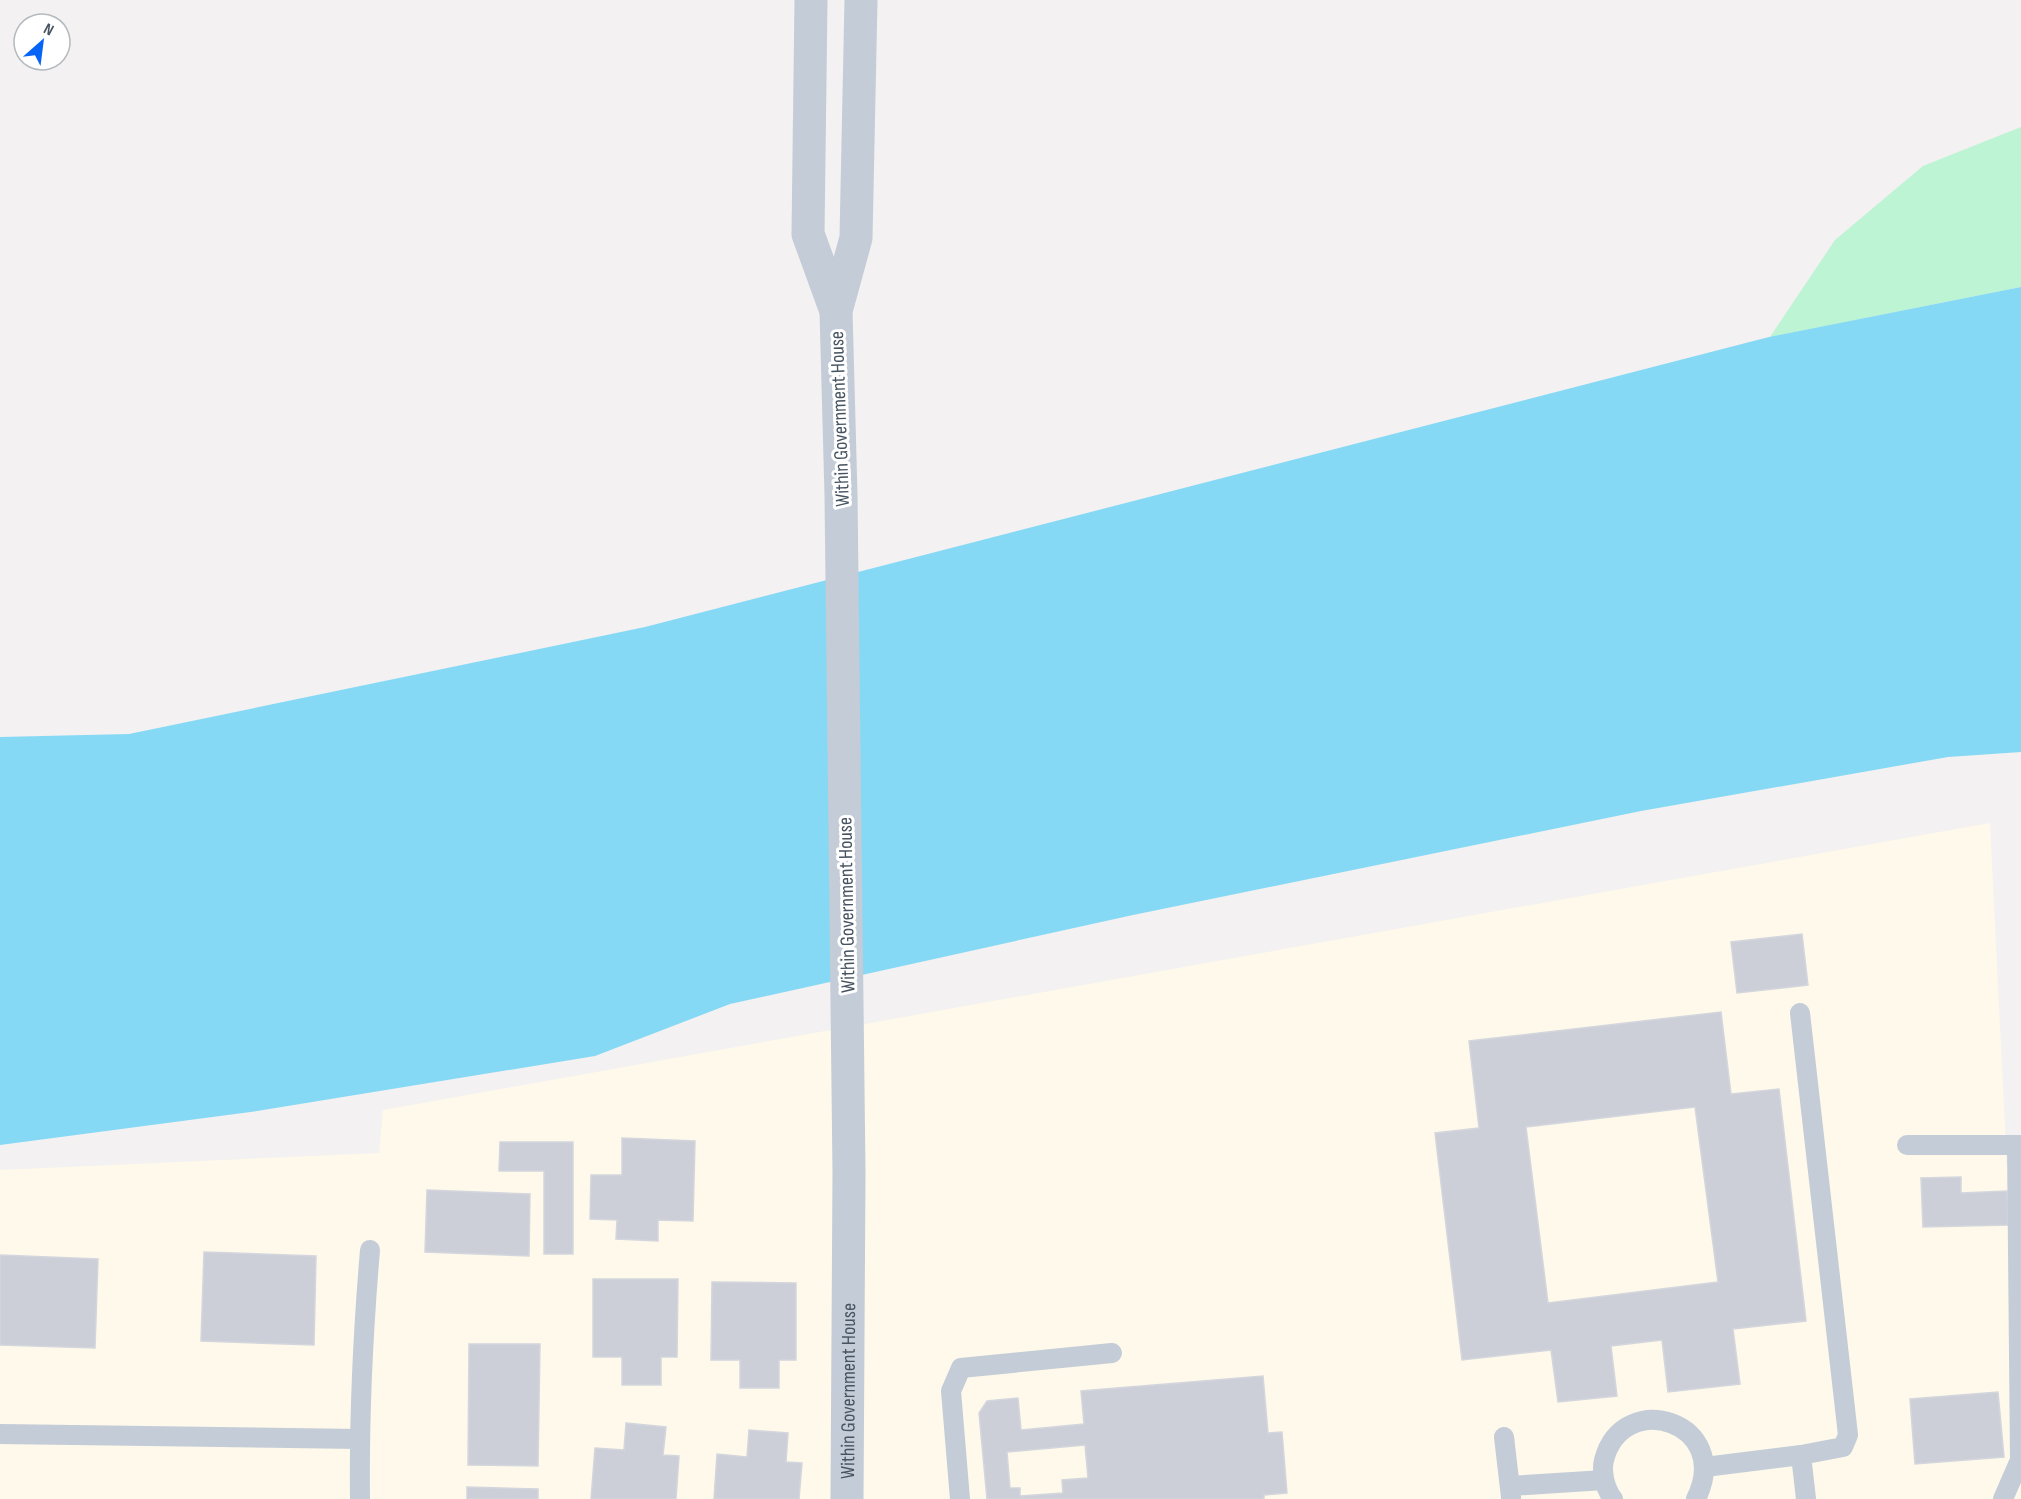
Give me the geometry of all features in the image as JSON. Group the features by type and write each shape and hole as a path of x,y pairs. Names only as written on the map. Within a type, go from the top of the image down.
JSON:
{"street":[{"path":"811,0 808,234 836,311"},
{"path":"836,311 856,237 861,0"},
{"name":"Within Government House","path":"836,311 841,495 849,1172 847,1499"}],"lane":[{"path":"1705,1467 1801,1455 1843,1447 1848,1435 1800,1013"},
{"path":"1907,1145 2019,1145 2020,1460 2003,1499"},
{"path":"360,1499 359,1438 370,1250"},
{"path":"960,1499 951,1391 961,1368 1112,1353"},
{"path":"1613,1499 1604,1480 1603,1464 1608,1448 1618,1434 1631,1424 1647,1420 1663,1420 1679,1426 1692,1437 1701,1451 1705,1467 1703,1484 1696,1499"},
{"path":"0,1434 359,1438"},
{"path":"1504,1437 1511,1493 1604,1480"},
{"path":"1801,1455 1806,1499"}],"shaded area":[{"path":"1990,823 2007,1167 2021,1167 2021,1499 0,1499 0,1170 379,1153 383,1110"}],"green space":[{"path":"2021,127 2021,287 1770,337 1835,240 1923,166"}],"water":[{"path":"2021,287 2021,752 1948,757 1641,811 1133,915 730,1004 595,1056 257,1111 0,1145 0,737 129,734 645,627 1769,337"}],"building":[{"path":"1802,934 1808,985 1737,993 1731,942"},
{"path":"1721,1012 1731,1094 1779,1089 1806,1321 1733,1329 1740,1384 1668,1392 1662,1340 1611,1346 1617,1396 1558,1402 1551,1350 1462,1360 1435,1133 1479,1128 1469,1041","holes":["1695,1107 1718,1282 1548,1303 1526,1127"]},
{"path":"622,1138 695,1141 693,1221 658,1220 658,1241 616,1239 617,1220 590,1219 591,1175 622,1175"},
{"path":"500,1142 573,1142 573,1254 544,1254 544,1171 499,1171"},
{"path":"1961,1177 1961,1193 2007,1191 2008,1225 1923,1227 1921,1178"},
{"path":"427,1190 530,1194 529,1256 425,1252"},
{"path":"204,1252 316,1256 314,1345 201,1341"},
{"path":"0,1255 98,1259 95,1348 0,1345"},
{"path":"593,1279 678,1279 677,1357 661,1357 661,1385 622,1385 622,1357 593,1357"},
{"path":"712,1282 796,1283 796,1360 779,1360 779,1388 740,1388 740,1360 711,1360"},
{"path":"469,1344 540,1344 538,1466 468,1465"},
{"path":"1263,1376 1268,1433 1282,1432 1287,1493 1264,1495 1264,1499 987,1499 979,1413 987,1401 1018,1398 1021,1430 1084,1424 1081,1391","holes":["1085,1445 1088,1478 1062,1480 1063,1493 1020,1496 1020,1488 1010,1488 1007,1452"]},
{"path":"1998,1392 2004,1457 1915,1464 1910,1399"},
{"path":"626,1423 666,1427 663,1455 679,1456 676,1499 591,1499 595,1448 624,1450"},
{"path":"749,1430 788,1433 786,1462 802,1463 799,1499 714,1499 717,1454 747,1457"},
{"path":"467,1487 538,1489 538,1499 467,1499"}]}
